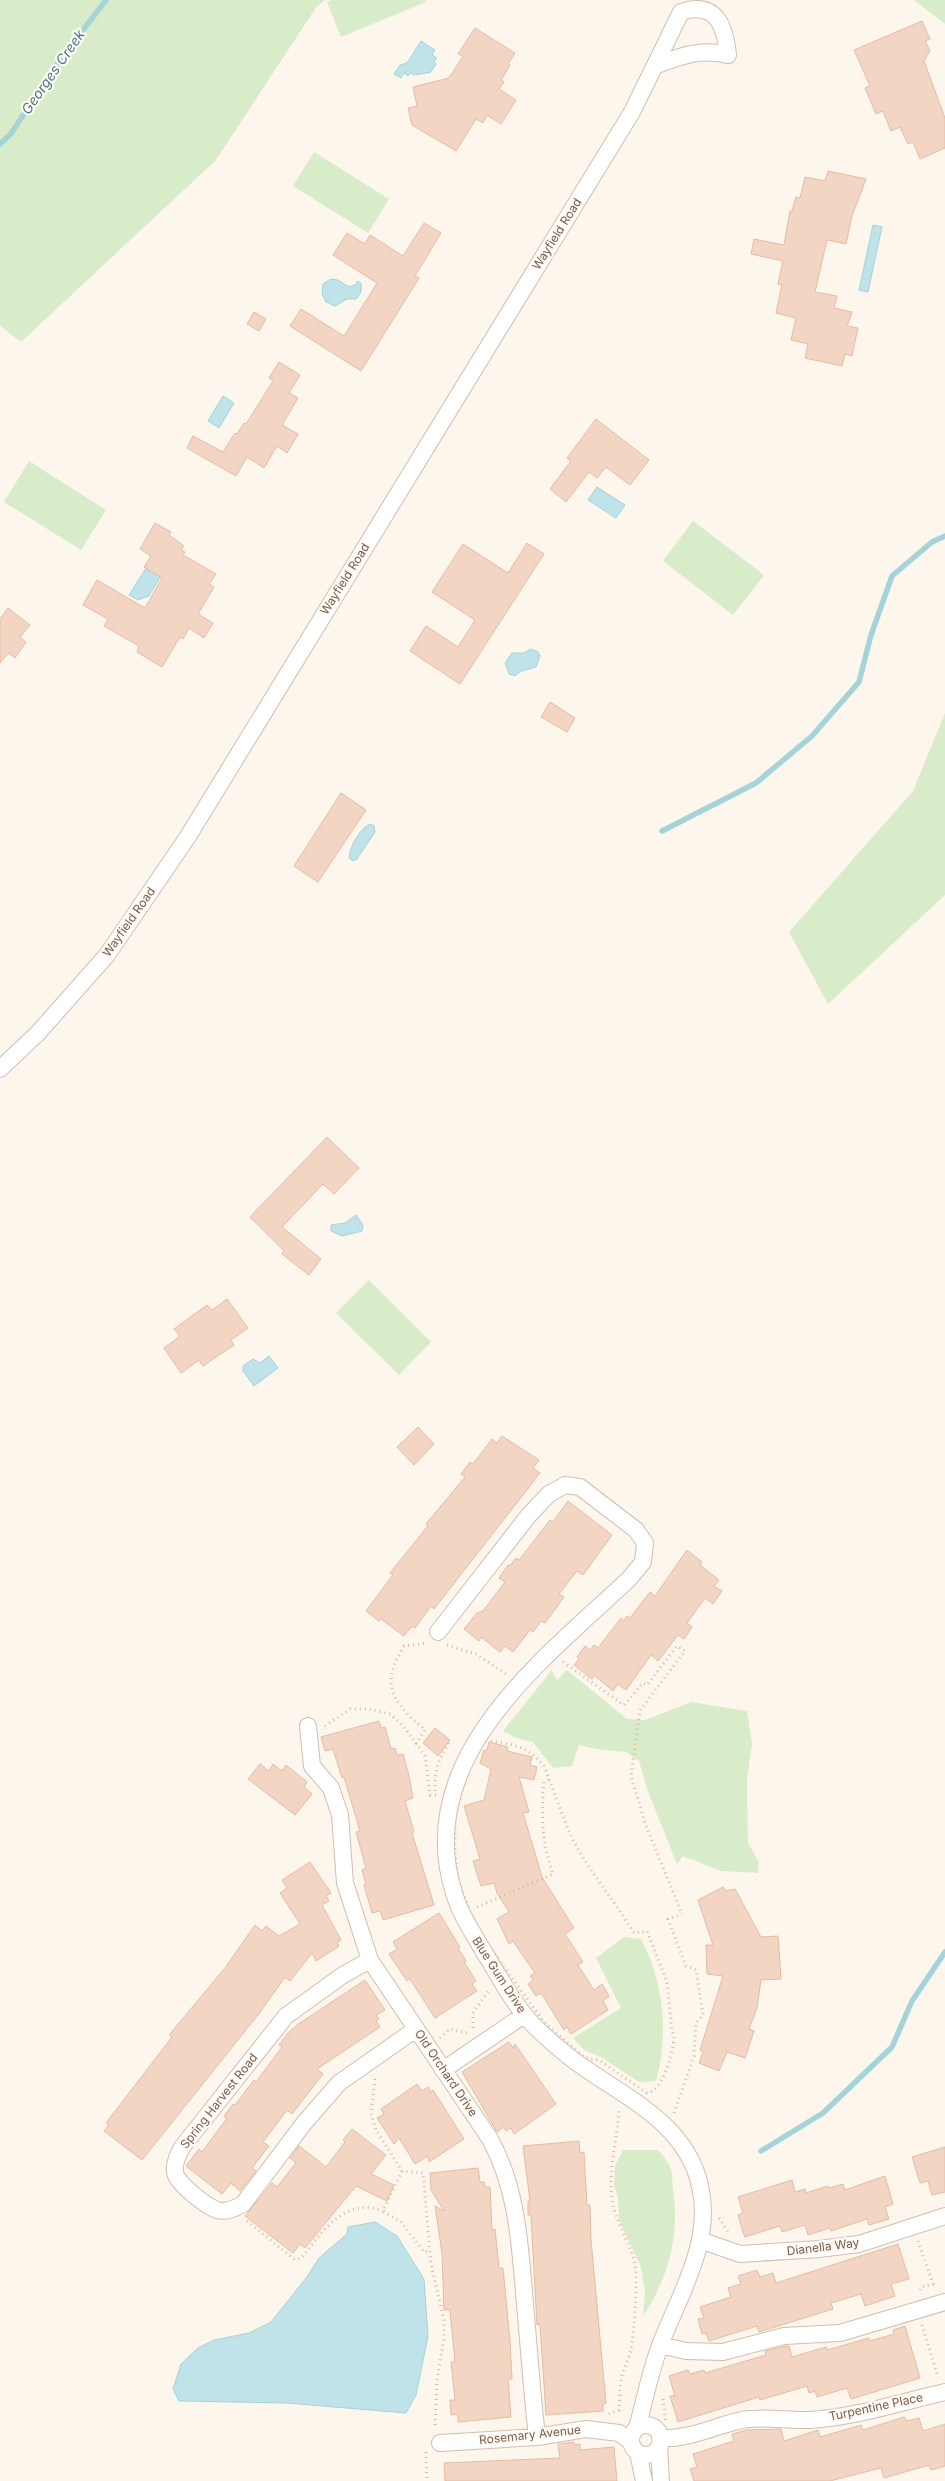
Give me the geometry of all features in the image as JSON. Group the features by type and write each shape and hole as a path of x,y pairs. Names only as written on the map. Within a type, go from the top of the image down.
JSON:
{"street":[{"name":"Wayfield Road","path":"0,1069 38,1033 107,955 186,838 627,121 657,65 681,12 691,7 702,6 709,8 718,17 724,27 728,55 702,51 657,65"},
{"name":"Blue Gum Drive","path":"437,1640 529,1515 549,1494 565,1486 580,1487 636,1530 645,1543 643,1562 629,1579 518,1672 462,1764 450,1802 446,1829 447,1858 454,1892 467,1924 524,2015 571,2058 660,2119 676,2136 694,2165 701,2187 703,2207 700,2240 692,2267 660,2345 652,2370 654,2395 644,2436 661,2481"},
{"name":"Old Orchard Drive","path":"314,1728 312,1766 331,1788 340,1816 345,1883 370,1960 495,2149 515,2203 537,2437"},
{"name":"Spring Harvest Road","path":"370,1960 343,1975 286,2016 183,2146 176,2158 175,2173 180,2184 217,2210 236,2209 243,2204 305,2122 339,2083 416,2029"},
{"path":"444,2070 524,2015"},
{"name":"Dianella Way","path":"700,2240 740,2254 819,2249 859,2244 945,2216"},
{"path":"660,2345 686,2351 723,2352 784,2336 840,2333 945,2302"},
{"name":"Turpentine Place","path":"644,2436 679,2438 742,2420 771,2417 809,2420 840,2416 944,2392"},
{"name":"Rosemary Avenue","path":"437,2437 537,2437 586,2430 644,2436"},
{"path":"644,2436 644,2481"}],"path":[{"path":"416,1744 425,1730 394,1698 391,1681 392,1672 404,1646 437,1640 476,1654 506,1674 518,1672"},
{"path":"559,1658 624,1705 643,1683 647,1685 677,1646 685,1652 640,1710 631,1776 645,1823 682,1914 668,1919 686,1966 696,1970 703,2015 696,2023 694,2056 675,2108 674,2114 677,2121"},
{"path":"314,1728 350,1709 390,1714 399,1722 425,1756 430,1795 436,1795 436,1769 440,1756 450,1741"},
{"path":"486,1740 526,1749 544,1766 561,1813 579,1850 595,1876 619,1907 634,1933 648,1931 667,1982 674,2041 658,2087 653,2092 647,2093 599,2060 585,2058 544,2022 483,1938 469,1910 459,1883 454,1855 454,1817 462,1789 476,1754 486,1740"},
{"path":"469,1910 553,1874 547,1856 542,1816 544,1782 550,1780"},
{"path":"436,2042 450,2029 465,2034 472,2032 474,2023 473,2013 489,1990 494,1993"},
{"path":"374,2072 371,2113 376,2130 402,2172"},
{"path":"604,2414 608,2415 619,2410 622,2376 630,2354 636,2311 636,2272 633,2259 618,2223 612,2200 612,2161 619,2106"},
{"path":"383,2211 402,2172"},
{"path":"402,2172 423,2173 430,2252 444,2321 444,2338 437,2380 437,2437"},
{"path":"242,2217 295,2260 303,2256 332,2221 347,2211 368,2208 383,2211 401,2222 424,2252 430,2252"},
{"path":"717,2214 730,2235"},
{"path":"918,2240 933,2284"},
{"path":"917,2311 944,2392"},
{"path":"644,2436 665,2421 654,2395"}],"green space":[{"path":"0,0 325,0 317,6 216,160 21,342 0,326"},
{"path":"333,0 425,0 426,2 341,37 327,2"},
{"path":"914,0 945,0 945,24"},
{"path":"314,152 389,199 368,233 293,186"},
{"path":"29,461 106,510 81,550 4,502"},
{"path":"693,521 764,575 733,615 663,561"},
{"path":"945,713 945,895 828,1004 789,932 913,791"},
{"path":"369,1280 431,1342 399,1375 336,1313"},
{"path":"552,1670 557,1680 567,1670 627,1719 645,1720 691,1702 747,1711 752,1744 747,1780 748,1843 759,1862 758,1873 721,1871 683,1856 677,1864 647,1789 639,1761 626,1752 579,1745 572,1766 553,1768 533,1742 516,1738 503,1731"},
{"path":"624,1937 641,1939 655,1973 659,1991 663,2027 660,2063 656,2081 639,2082 601,2057 584,2050 573,2038 621,2008 596,1958"},
{"path":"623,2150 658,2150 667,2161 672,2173 675,2222 670,2255 660,2286 643,2316 645,2293 641,2267 619,2220 618,2197 614,2186 615,2166"}],"water":[{"path":"421,41 435,50 432,55 437,58 434,62 436,64 431,72 415,75 410,73 408,76 404,73 401,78 394,74 400,65 407,63"},
{"path":"873,225 882,227 868,292 859,290"},
{"path":"331,279 338,280 349,287 357,284 357,281 361,283 360,294 356,299 347,299 335,306 326,302 322,294 323,284"},
{"path":"223,396 234,403 219,428 208,421"},
{"path":"597,487 625,505 616,518 588,500"},
{"path":"150,562 164,571 149,596 138,600 129,595"},
{"path":"531,649 538,652 540,656 536,667 521,671 515,676 509,674 505,663 512,653 524,653"},
{"path":"370,824 374,826 375,832 357,859 353,861 349,858 349,854 353,844 362,830"},
{"path":"356,1215 363,1225 362,1231 342,1236 331,1231 331,1225 345,1223"},
{"path":"269,1356 278,1368 254,1386 243,1371 243,1366 253,1359 260,1363"},
{"path":"375,2222 397,2236 424,2279 428,2336 416,2395 406,2413 287,2403 179,2401 173,2389 181,2364 198,2348 214,2340 249,2333 271,2322 307,2277 319,2258 347,2234 348,2227"}],"building":[{"path":"922,21 930,39 925,41 930,51 924,61 945,118 945,148 920,159 913,142 908,144 900,127 891,131 883,111 876,114 865,88 870,86 854,50"},
{"path":"475,28 515,53 508,64 510,65 501,80 504,82 499,89 516,100 501,124 487,115 483,123 476,119 456,151 412,125 408,108 417,106 413,87 449,78 463,56 458,54"},
{"path":"828,171 866,179 852,216 846,244 827,240 815,292 837,296 834,308 852,312 847,326 858,328 852,356 845,354 842,366 805,358 808,344 791,340 796,318 776,313 782,285 778,284 783,261 751,254 754,239 784,245 790,211 792,211 796,197 800,198 805,177 825,181"},
{"path":"424,223 441,233 415,276 419,278 361,371 290,326 301,309 344,336 377,283 333,255 347,233 365,244 370,235 403,256"},
{"path":"254,312 266,319 259,331 247,324"},
{"path":"279,362 300,375 289,393 298,398 282,425 298,434 287,453 277,446 264,468 247,457 236,476 187,448 193,436 223,452 235,433 237,434 244,423 246,424 273,381 269,378"},
{"path":"596,419 649,460 630,485 606,467 597,478 589,472 566,502 550,489 571,461 567,458"},
{"path":"155,523 171,532 169,535 184,546 181,550 185,552 183,555 216,574 209,584 214,587 198,614 213,623 204,638 189,628 183,639 180,637 162,667 137,652 139,646 104,626 108,619 83,605 97,580 145,608 162,578 144,567 151,556 140,549"},
{"path":"527,543 544,554 460,684 410,651 426,626 458,647 475,620 432,592 463,544 508,573"},
{"path":"8,608 30,625 20,637 26,642 15,658 8,653 0,663 0,619"},
{"path":"550,702 575,718 567,732 541,717"},
{"path":"341,793 366,810 318,882 294,866"},
{"path":"327,1137 359,1168 334,1194 323,1184 282,1227 321,1259 309,1275 282,1254 284,1251 250,1217"},
{"path":"227,1299 248,1328 231,1340 234,1345 203,1366 199,1360 181,1373 164,1348 180,1336 174,1329 207,1305 212,1310"},
{"path":"418,1427 434,1444 414,1465 397,1447"},
{"path":"502,1436 539,1460 533,1468 540,1473 434,1609 431,1606 415,1628 412,1626 404,1636 381,1619 379,1621 366,1611 393,1575 390,1573 428,1526 426,1524 465,1477 461,1474 470,1462 473,1464 492,1439 497,1443"},
{"path":"568,1501 612,1535 583,1575 577,1571 559,1594 564,1597 545,1623 541,1621 533,1632 530,1630 513,1652 505,1646 500,1652 481,1637 479,1641 464,1629 477,1613 483,1611 505,1582 499,1578 508,1565 510,1566 516,1558 519,1560 550,1520 553,1522"},
{"path":"687,1550 702,1562 700,1565 719,1580 714,1586 722,1591 713,1604 705,1598 687,1623 692,1627 684,1639 678,1635 658,1661 651,1655 626,1690 618,1684 613,1691 594,1675 592,1679 574,1665 585,1646 590,1650 594,1645 598,1648 621,1618 624,1621 627,1616 630,1618 650,1592 655,1596"},
{"path":"379,1721 381,1728 385,1727 391,1749 395,1748 397,1755 403,1754 413,1798 405,1801 414,1832 412,1833 434,1905 383,1920 380,1911 372,1913 364,1885 366,1884 362,1870 366,1868 356,1832 360,1831 344,1777 342,1778 333,1749 325,1751 321,1737"},
{"path":"435,1728 450,1740 438,1756 423,1743"},
{"path":"489,1742 508,1747 507,1751 532,1757 530,1765 537,1767 534,1780 519,1777 529,1812 523,1813 542,1877 574,1928 565,1934 583,1962 578,1965 594,1990 602,1984 609,1996 603,2001 608,2010 571,2034 567,2027 564,2030 541,1993 536,1996 528,1984 533,1980 530,1976 535,1973 513,1941 509,1944 497,1919 509,1912 497,1893 494,1883 481,1886 473,1861 480,1859 464,1806 484,1800 491,1769 480,1763"},
{"path":"260,1764 269,1771 273,1764 282,1771 286,1765 307,1782 304,1787 312,1794 295,1815 248,1779"},
{"path":"310,1862 331,1893 326,1896 329,1901 322,1905 341,1940 337,1942 339,1946 316,1961 312,1953 290,1981 285,1977 261,2011 142,2160 104,2131 109,2125 106,2123 172,2037 169,2035 225,1968 255,1925 262,1931 266,1926 279,1936 300,1924 280,1893 287,1888 282,1880"},
{"path":"723,1887 726,1891 735,1889 761,1937 778,1936 781,1979 761,1980 757,2008 749,2029 754,2031 745,2058 727,2052 719,2071 699,2063 703,2052 700,2050 723,1976 707,1974 706,1945 713,1945 698,1900"},
{"path":"439,1913 460,1947 458,1948 466,1961 464,1962 476,1981 472,1984 477,1991 435,2018 410,1979 407,1981 389,1954 397,1949 393,1942"},
{"path":"365,1980 385,2010 376,2015 379,2019 376,2021 380,2027 317,2069 323,2074 292,2114 287,2110 263,2142 269,2146 252,2168 256,2171 240,2191 231,2183 222,2194 186,2166 199,2149 202,2152 227,2118 224,2116 233,2104 235,2105 254,2080 256,2082 282,2047 279,2045 288,2033"},
{"path":"509,2042 513,2048 515,2044 556,2104 514,2134 511,2128 506,2131 504,2127 497,2132 462,2072"},
{"path":"417,2084 422,2091 428,2087 431,2092 433,2090 464,2139 429,2162 428,2156 415,2164 399,2138 394,2144 377,2118 384,2114 381,2109"},
{"path":"352,2129 386,2155 371,2174 394,2185 387,2201 356,2186 305,2248 300,2244 293,2253 245,2216 272,2183 277,2187 296,2163 290,2158 299,2146 326,2167 345,2142 343,2140"},
{"path":"579,2141 580,2153 584,2152 587,2205 590,2205 591,2240 606,2403 603,2404 603,2411 546,2415 540,2324 537,2325 531,2215 528,2215 528,2201 530,2201 523,2146"},
{"path":"945,2147 945,2192 932,2195 928,2181 920,2183 912,2157"},
{"path":"478,2168 480,2182 484,2182 485,2187 490,2187 492,2230 495,2229 499,2268 503,2268 510,2341 512,2379 508,2379 511,2417 458,2422 458,2414 451,2415 450,2400 455,2400 451,2362 455,2362 450,2310 444,2310 442,2253 435,2206 444,2211 431,2190 430,2173"},
{"path":"885,2176 893,2204 885,2207 889,2219 869,2225 867,2219 831,2231 830,2228 808,2235 805,2225 782,2232 780,2226 745,2237 738,2215 743,2213 738,2197 792,2180 795,2192 805,2189 806,2193 828,2186 829,2188 843,2184 845,2190"},
{"path":"898,2244 909,2279 891,2284 895,2296 865,2306 861,2294 831,2303 833,2309 759,2332 757,2326 709,2341 706,2333 702,2334 698,2319 704,2318 700,2307 731,2297 728,2288 741,2284 738,2276 757,2270 760,2277 773,2273 776,2283"},
{"path":"905,2326 920,2378 851,2399 847,2388 817,2397 815,2391 809,2393 807,2386 760,2400 759,2397 678,2422 670,2396 675,2396 669,2376 688,2370 690,2374 704,2370 705,2373 766,2355 765,2351 786,2346 789,2346 792,2357 826,2347 827,2350 869,2338 870,2341 894,2334 893,2330"},
{"path":"904,2417 907,2421 919,2418 923,2431 945,2424 945,2466 931,2470 929,2465 884,2478 881,2468 830,2481 694,2481 690,2469 697,2467 693,2454 734,2441 732,2434 746,2430 781,2429 784,2441 818,2430 820,2437 861,2425 863,2430"},
{"path":"574,2442 574,2445 580,2444 580,2450 614,2447 617,2481 445,2481 444,2463 560,2458 558,2444"}],"waterway":[{"name":"Georges Creek","path":"0,144 10,135 63,56 106,0"},
{"path":"662,831 756,783 812,736 859,682 871,635 892,576 932,542 945,536"},
{"path":"761,2151 823,2113 892,2047 912,2001 945,1952"}]}
